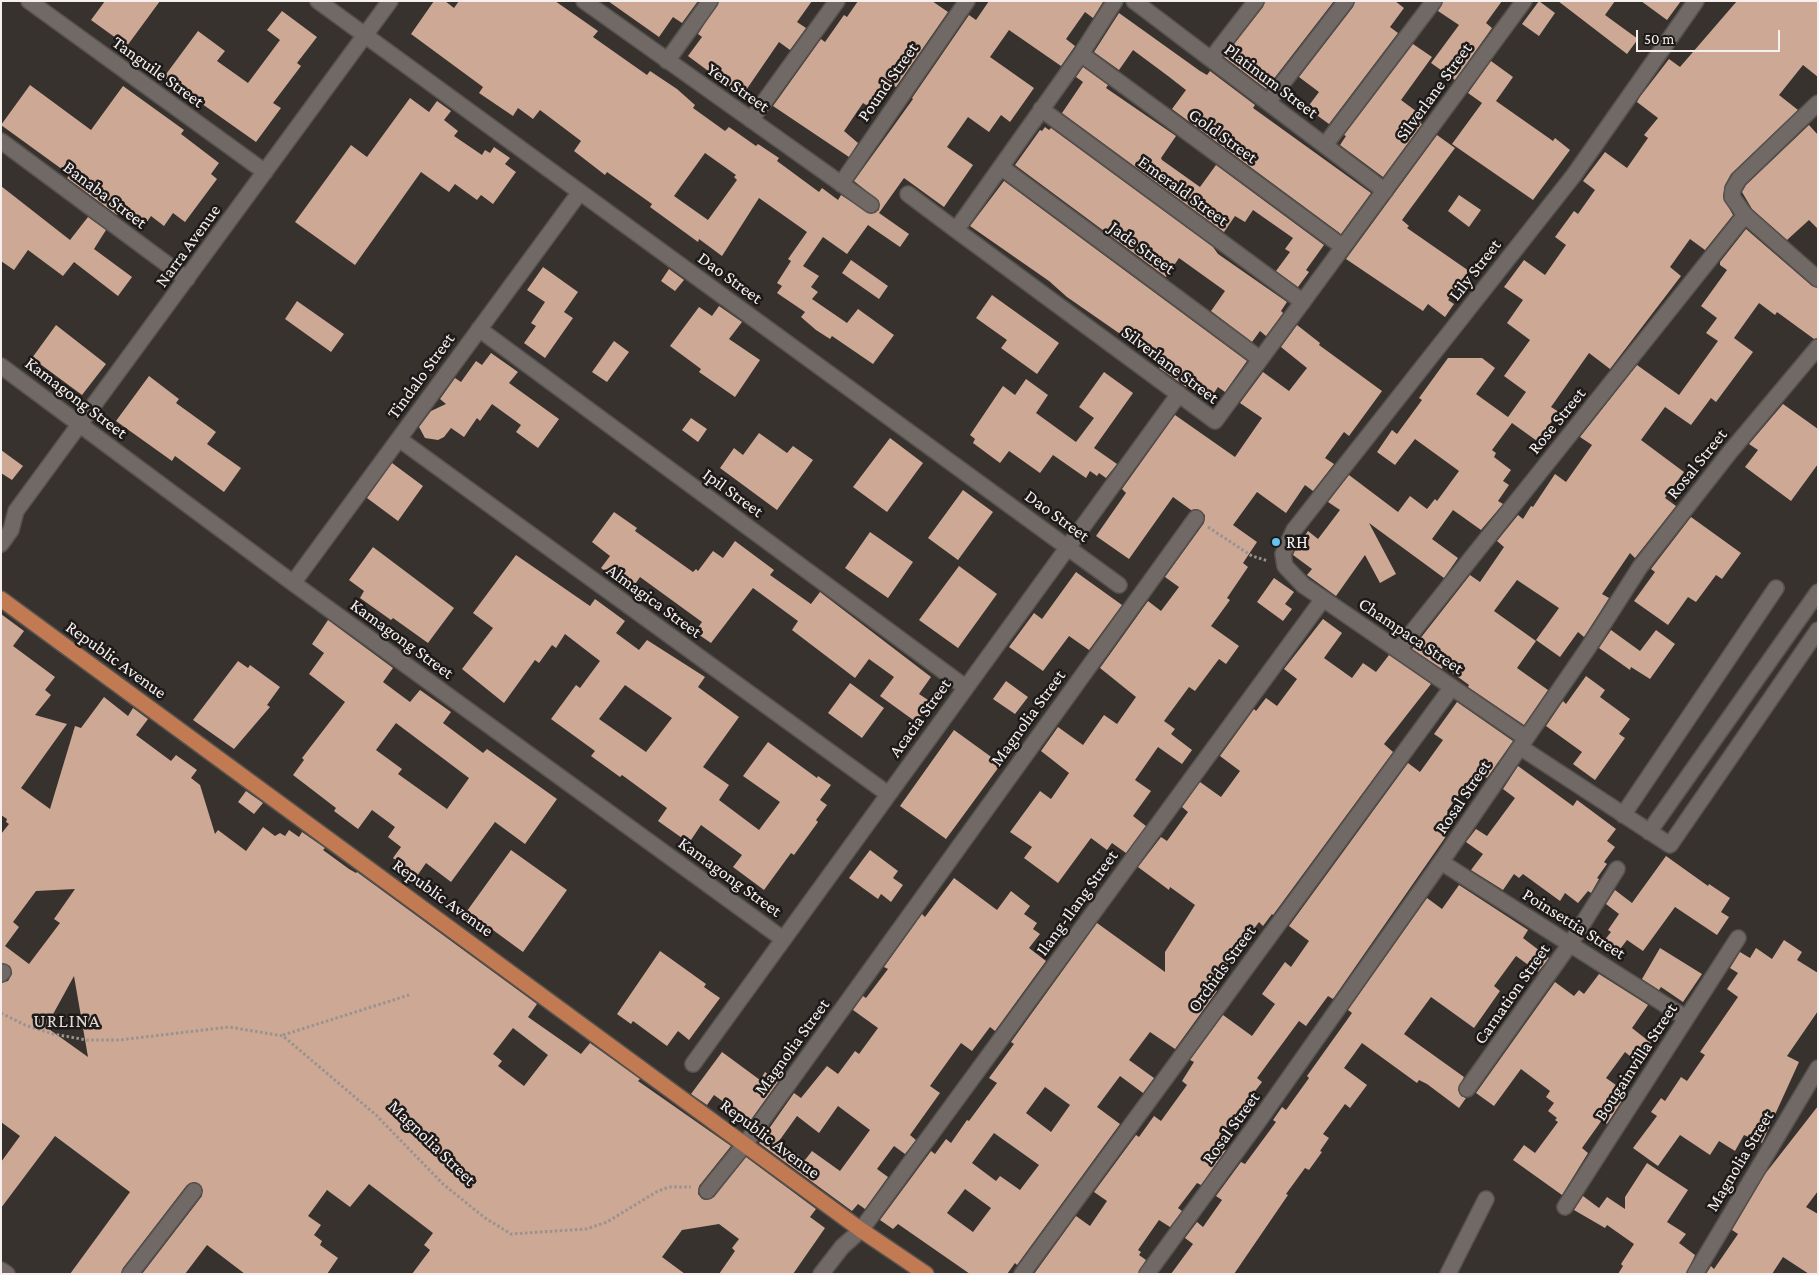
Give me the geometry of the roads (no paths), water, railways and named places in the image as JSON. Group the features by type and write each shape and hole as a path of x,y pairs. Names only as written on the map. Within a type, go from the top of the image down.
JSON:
{"main road":[{"name":"Republic Avenue","path":"1,599 862,1230 926,1274"}],"street":[{"name":"Tanguile Street","path":"30,1 265,172"},
{"name":"Dao Street","path":"318,1 1119,585"},
{"name":"Narra Avenue","path":"1,520 16,511 390,1"},
{"name":"Yen Street","path":"584,1 871,205"},
{"path":"667,60 710,1"},
{"path":"751,120 838,1"},
{"name":"Pound Street","path":"841,184 967,1"},
{"path":"908,194 956,230 1081,54 1115,1"},
{"name":"Platinum Street","path":"1134,1 1385,190"},
{"path":"1211,60 1256,1"},
{"path":"1268,102 1346,1"},
{"path":"1325,145 1434,1"},
{"name":"Silverlane Street","path":"956,230 1215,421 1524,1"},
{"name":"Lily Street","path":"1283,559 1286,544 1294,530 1574,175 1696,1"},
{"name":"Gold Street","path":"1081,54 1343,247"},
{"path":"1818,103 1739,179 1733,189 1732,197 1745,215 1818,279"},
{"name":"Emerald Street","path":"1041,109 1303,302"},
{"name":"Banaba Street","path":"1,141 187,279"},
{"name":"Jade Street","path":"1001,167 1260,359"},
{"name":"Tindalo Street","path":"293,583 580,192"},
{"name":"Rose Street","path":"1398,650 1745,215"},
{"name":"Ipil Street","path":"479,329 965,688"},
{"name":"Rosal Street","path":"1147,1274 1258,1122 1441,862 1640,567 1707,481 1818,346"},
{"name":"Kamagong Street","path":"1,366 293,583 783,939"},
{"name":"Acacia Street","path":"693,1064 1179,394"},
{"name":"Almagica Street","path":"399,439 888,794"},
{"name":"Narra Avenue","path":"1,544 12,530 16,511"},
{"name":"Magnolia Street","path":"707,1191 745,1144 1196,518"},
{"name":"Champaca Street","path":"1283,559 1290,572 1323,599 1452,687 1523,743 1623,815 1670,845 1808,644"},
{"path":"1623,815 1776,588"},
{"path":"1649,832 1818,592"},
{"name":"Ilang-Ilang Street","path":"821,1274 842,1247 862,1230 1323,599"},
{"path":"1790,631 1808,644 1818,630"},
{"name":"Orchids Street","path":"1022,1274 1452,687"},
{"name":"Poinsettia Street","path":"1441,862 1686,1018"},
{"name":"Carnation Street","path":"1468,1089 1570,944 1618,869"},
{"name":"Bougainvilla Street","path":"1565,1207 1738,938"},
{"name":"Magnolia Street","path":"1695,1274 1818,1068"},
{"path":"130,1274 194,1191"},
{"path":"1448,1274 1486,1199"},
{"path":"1,1270 7,1274"}],"place":[{"name":"RH","path":"1276,542"}],"district":[{"name":"URLINA","path":"67,1021"}]}
